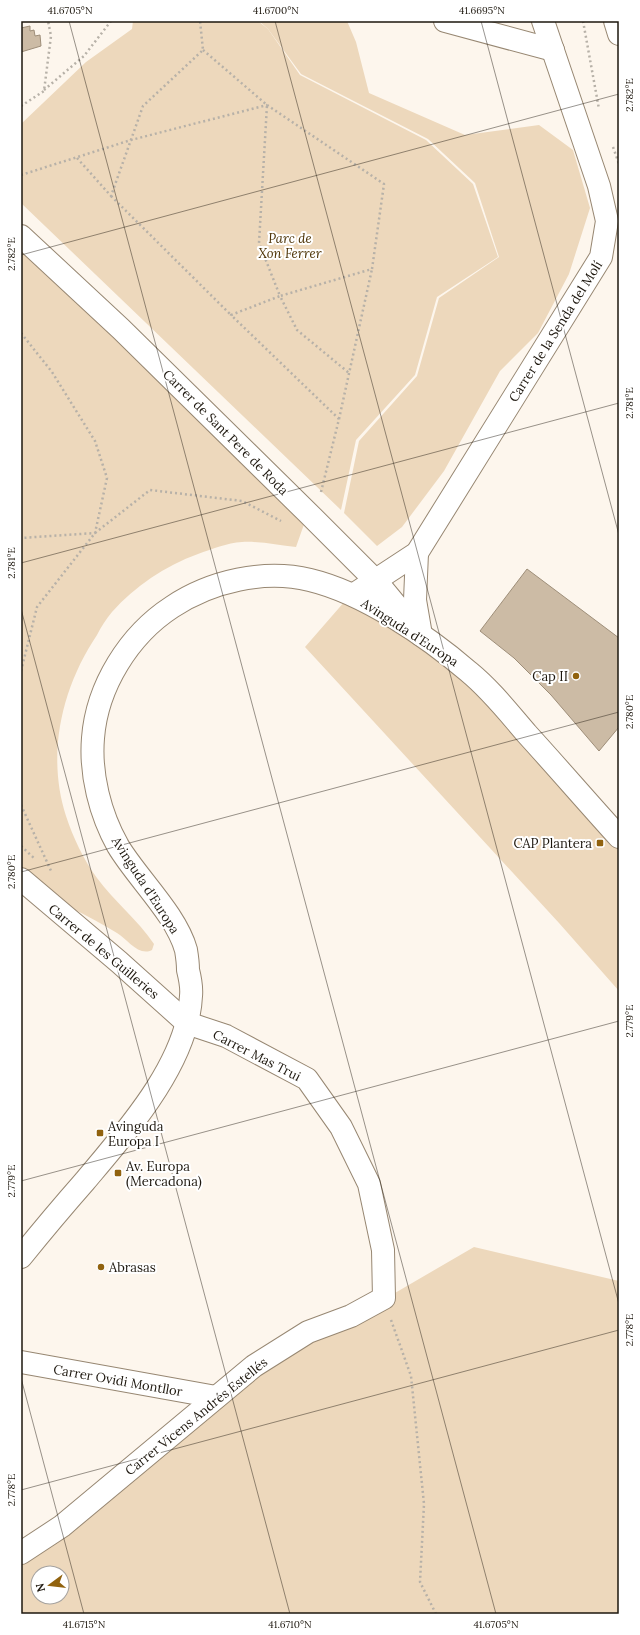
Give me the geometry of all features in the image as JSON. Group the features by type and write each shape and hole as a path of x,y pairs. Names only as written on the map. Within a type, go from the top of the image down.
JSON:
{"street":[{"path":"445,21 552,50"},
{"name":"Carrer de la Senda del Molí","path":"354,596 417,553 601,257 607,221 599,186 543,21"},
{"path":"615,21 619,34"},
{"name":"Carrer de Sant Pere de Roda","path":"21,236 121,329 376,580 421,636"},
{"name":"Carrer de la Senda del Molí","path":"417,553 415,600 421,636"},
{"name":"Avinguda d'Europa","path":"21,1256 115,1145 159,1084 177,1051 187,1022 192,994 186,949 169,915 118,845 103,812 97,787 93,738 99,707 107,683 117,664 130,646 159,615 183,599 216,585 268,576 309,580 354,596 421,636 468,671 502,703 619,837"},
{"name":"Carrer de les Guilleries","path":"21,879 120,962 187,1022"},
{"name":"Carrer Mas Trui","path":"187,1022 226,1036 307,1079 341,1128 369,1184 383,1250 384,1298"},
{"name":"Carrer Vicens Andrés Estellés","path":"21,1553 62,1526 254,1366 308,1332 351,1316 384,1298"},
{"name":"Carrer Ovidi Montllor","path":"21,1362 216,1397"}],"path":[{"path":"44,90 51,36 48,21"},
{"path":"21,106 44,90 84,56 110,21"},
{"path":"200,21 203,50 267,105 384,184 372,269 339,419 321,492"},
{"path":"583,21 600,111"},
{"path":"111,196 143,106 203,50"},
{"path":"21,175 130,140 267,105"},
{"path":"267,105 259,243 280,296 297,330 349,373"},
{"path":"611,144 619,164"},
{"path":"77,158 111,196 339,419"},
{"path":"231,315 280,296 372,269"},
{"path":"21,333 52,372 95,441 107,478 94,533"},
{"path":"21,671 37,607 94,533 150,490 242,501 283,522"},
{"path":"21,538 94,533"},
{"path":"21,806 54,877 43,866"},
{"path":"21,846 37,861"},
{"path":"384,1298 411,1376 424,1504 420,1582 436,1614"}],"green space":[{"name":"Parc de Xon Ferrer","path":"133,21 258,21 268,29 300,75 426,140 473,184 498,257 437,297 415,375 356,440 341,510 21,203 21,124 86,62 132,29"},
{"path":"259,21 347,21 356,42 369,93 465,135 539,125 573,150 590,208 569,274 538,333 500,371 444,471 402,527 377,546 344,513 359,441 417,376 439,298 499,257 475,183 428,139 301,74 268,29"},
{"path":"21,237 308,513 296,547 255,542 231,544 214,548 174,564 151,578 130,594 110,615 85,655 75,676 61,722 58,745 57,769 60,793 66,816 79,848 92,871 148,935 154,944 152,950 147,952 133,946 117,933 95,920 27,886 21,879"},
{"path":"352,593 429,633 619,837 619,991 559,923 305,647"},
{"path":"474,1247 619,1281 619,1614 21,1614 21,1553 216,1397"}],"building":[{"path":"30,26 30,31 34,30 35,36 40,35 41,46 21,52 21,28"},
{"name":"Cap II","path":"527,569 619,638 619,727 599,751 551,695 514,658 480,631"}],"place":[{"name":"Cap II","path":"576,676"},
{"name":"CAP Plantera","path":"600,843"},
{"name":"Avinguda Europa I","path":"100,1133"},
{"name":"Av. Europa (Mercadona)","path":"118,1173"},
{"name":"Abrasas","path":"101,1267"}]}
